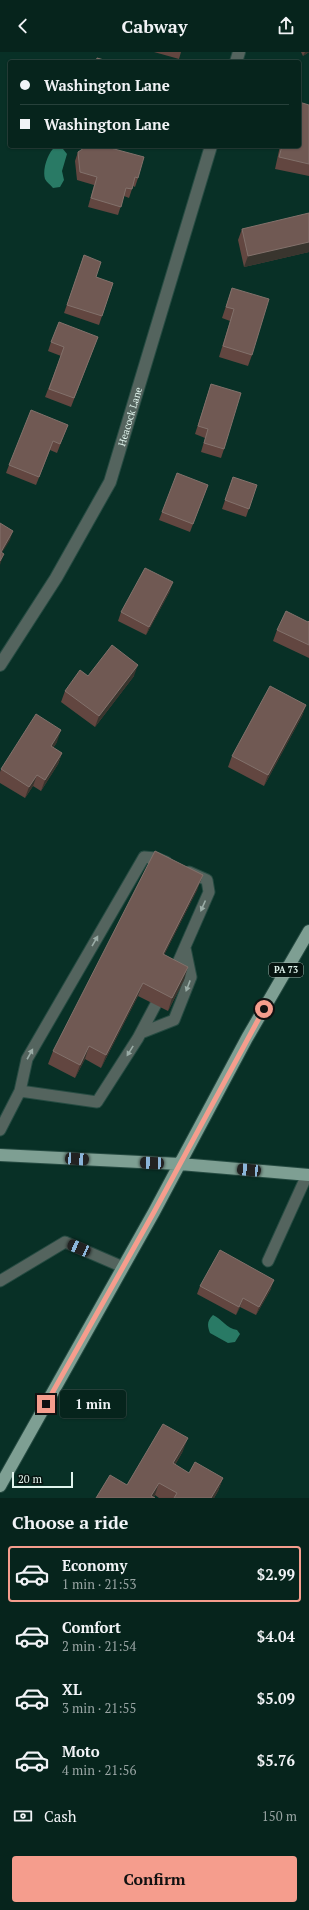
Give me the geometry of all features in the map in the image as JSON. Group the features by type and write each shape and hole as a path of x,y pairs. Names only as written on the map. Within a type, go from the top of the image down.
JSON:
{"main road":[{"name":"PA 73","path":"180,1164 247,1038 309,931"},
{"path":"0,1154 180,1164 308,1175"},
{"path":"0,1486 180,1164"}],"street":[{"name":"Heacock Lane","path":"0,665 56,578 110,482 210,148"}],"lane":[{"path":"0,1130 20,1091 27,1059 144,857 156,858 207,880 209,892 173,974"},
{"path":"141,1033 174,1020 191,977 185,948"},
{"path":"20,1091 97,1102 141,1033 156,1004"},
{"path":"268,1261 308,1175"},
{"path":"0,1281 65,1242 123,1267"}],"shaded area":[{"path":"52,149 63,149 67,154 62,171 64,180 60,187 53,188 47,182 44,175 45,166"},
{"path":"213,1315 233,1329 237,1330 240,1334 235,1342 228,1343 210,1333 208,1323"}],"building":[{"path":"301,103 309,105 309,164 279,157 281,148 301,148"},
{"path":"84,148 110,148 144,157 138,178 135,177 132,189 126,188 121,207 91,198 97,177 80,172 78,152"},
{"path":"309,213 309,242 248,256 242,229"},
{"path":"84,255 101,262 96,277 113,283 102,316 67,305"},
{"path":"232,288 269,299 252,355 223,346 234,309 226,307"},
{"path":"59,322 98,337 74,398 49,389 64,347 51,342"},
{"path":"211,384 241,393 224,449 204,443 208,429 198,426"},
{"path":"31,410 68,425 60,444 53,441 39,477 9,465"},
{"path":"177,473 208,485 193,524 162,512"},
{"path":"233,477 257,485 249,509 225,500"},
{"path":"0,523 13,531 1,552 4,554 0,561"},
{"path":"145,568 173,582 149,627 121,612"},
{"path":"286,611 308,622 309,621 309,645 277,630"},
{"path":"112,645 138,665 99,716 65,691 80,670 88,676"},
{"path":"270,686 306,705 268,775 232,756"},
{"path":"36,714 61,730 51,746 62,753 45,780 37,775 29,787 1,769"},
{"path":"155,851 203,875 163,954 188,967 172,998 143,983 106,1055 89,1046 80,1065 53,1051"},
{"path":"220,1250 274,1280 259,1307 243,1298 239,1307 200,1286"},
{"path":"163,1424 188,1438 173,1463 189,1473 195,1462 223,1478 211,1498 174,1498 177,1493 159,1483 151,1496 155,1498 96,1498 110,1475 127,1485"}],"route":[{"path":"46,1404 154,1212 264,1009"}]}
